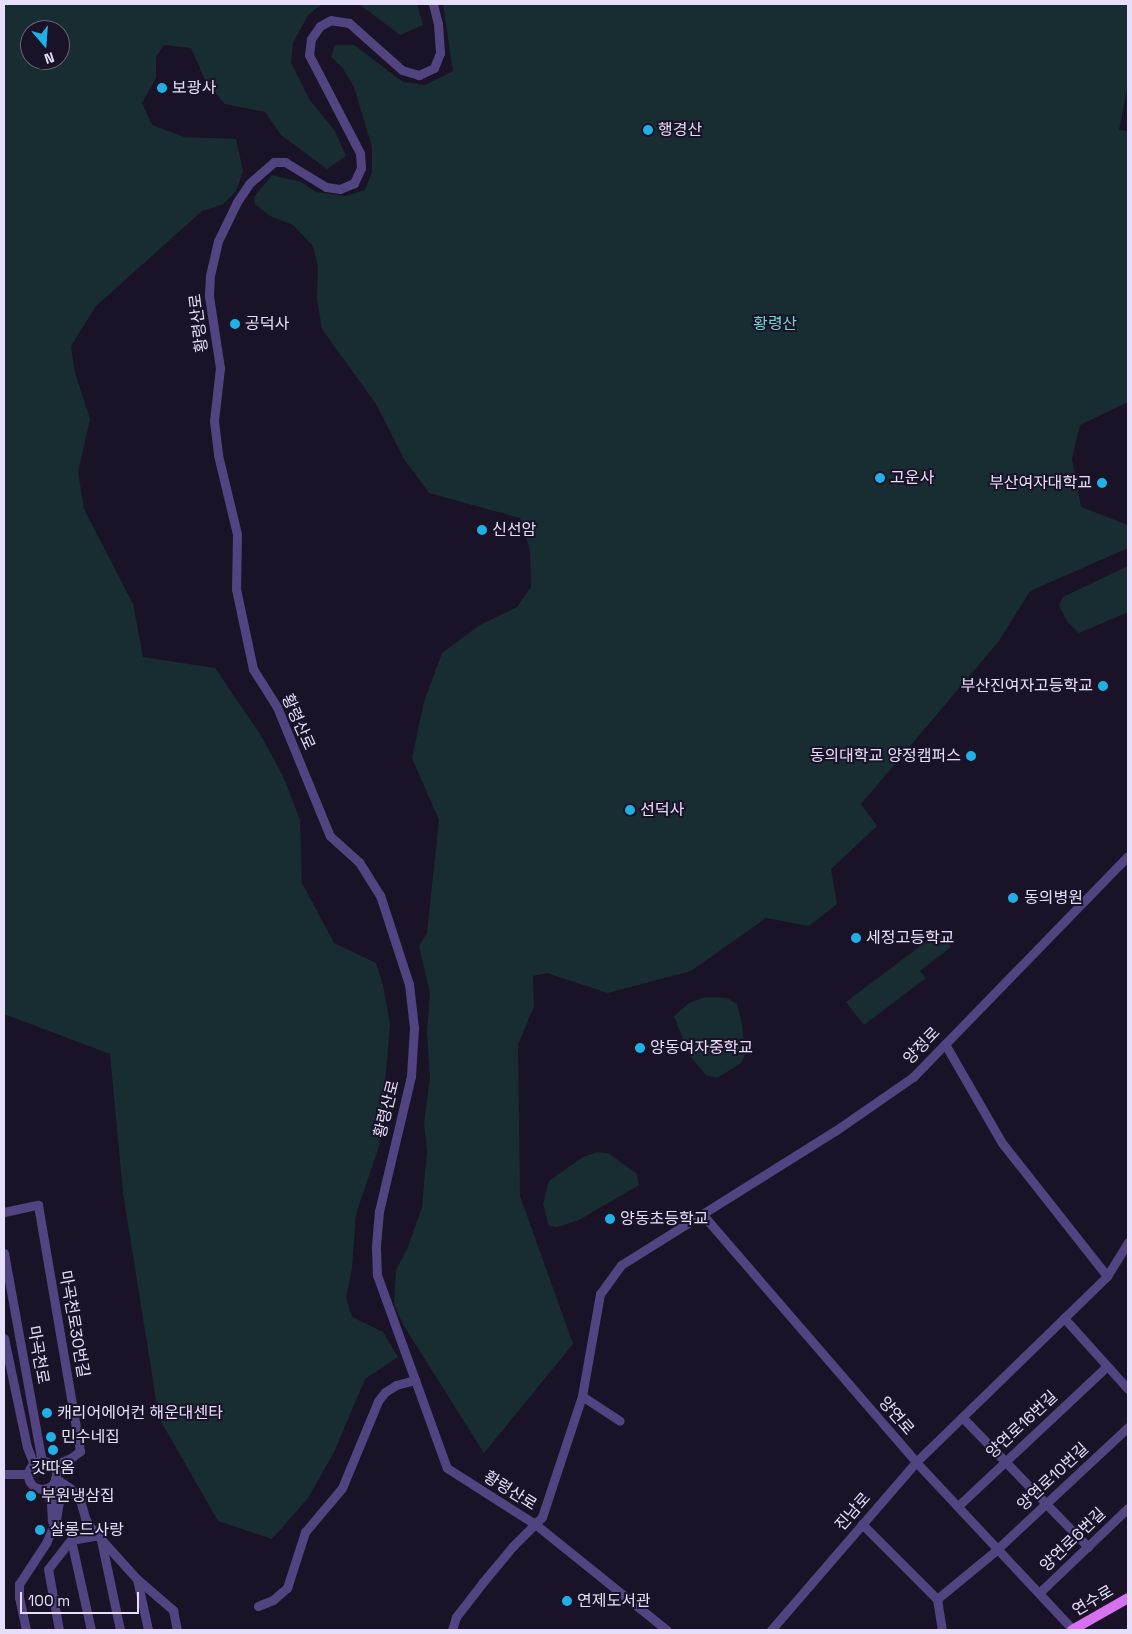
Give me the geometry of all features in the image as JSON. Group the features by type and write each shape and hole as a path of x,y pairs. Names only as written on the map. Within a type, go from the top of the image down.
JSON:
{"main road":[{"name":"연수로","path":"1073,1630 1128,1598"}],"street":[{"name":"황령산로","path":"433,4 438,24 440,53 434,68 419,75 402,70 382,50 349,23 331,20 320,26 311,40 309,55 360,153 361,168 354,183 340,189 326,187 284,162 274,162 250,184 237,202 218,242 210,275 210,314 220,368 215,398 215,438 236,522 238,558 236,590 253,669 277,707 330,836 359,862 380,895 409,984 414,1028 411,1076 379,1211 376,1248 377,1275 448,1468 535,1524 667,1630"},
{"name":"양정로","path":"452,1630 456,1617 468,1601 513,1546 542,1516 582,1396 600,1294 621,1265 703,1215 913,1078 1128,856"},
{"path":"945,1044 1002,1143 1035,1182 1107,1276"},
{"name":"마곡천로30번길","path":"4,1212 38,1205 80,1452 52,1466"},
{"name":"양연로","path":"703,1215 916,1462 1073,1630"},
{"name":"진남로","path":"771,1630 916,1462 1107,1276 1128,1242"},
{"name":"마곡천로","path":"4,1253 38,1463"},
{"path":"1064,1318 1128,1389"},
{"path":"4,1338 27,1447 38,1463 52,1466 60,1495 53,1528 34,1561 22,1576 18,1590 26,1630"},
{"name":"양연로16번길","path":"958,1506 1107,1366"},
{"path":"258,1606 272,1600 287,1588 306,1532 342,1488 378,1401 385,1392 396,1385 415,1380"},
{"path":"582,1396 620,1421"},
{"path":"962,1417 1045,1505 1088,1547"},
{"name":"양연로10번길","path":"937,1599 1045,1505 1128,1427"},
{"path":"4,1474 28,1474 38,1463"},
{"path":"28,1474 33,1486 45,1489"},
{"path":"45,1489 55,1480"},
{"path":"55,1480 70,1488 80,1500 85,1518 91,1528 100,1535 137,1579 173,1610 177,1630"},
{"path":"45,1489 51,1503 53,1528"},
{"name":"양연로6번길","path":"1039,1593 1128,1508"},
{"path":"862,1524 937,1599 942,1630"},
{"path":"59,1630 48,1569 71,1540 100,1535"},
{"path":"100,1535 120,1630"},
{"path":"71,1540 91,1630"},
{"path":"34,1561 48,1569"},
{"path":"137,1579 148,1630"}],"green space":[{"path":"4,4 322,4 308,15 293,43 291,63 309,99 335,131 346,156 327,169 281,135 265,112 225,104 206,82 191,48 164,45 156,57 156,78 142,103 152,125 184,137 236,139 243,171 236,191 223,204 202,211 96,306 71,346 75,373 90,419 78,472 84,509 133,604 143,657 215,668 260,734 283,776 300,820 302,883 334,943 376,963 383,985 390,1024 380,1143 356,1214 352,1268 346,1298 352,1317 383,1332 398,1357 365,1379 334,1452 308,1498 272,1539 218,1521 159,1418 123,1193 110,1054 4,1014"},
{"path":"359,4 417,4 423,25 400,35"},
{"name":"황령산","path":"443,4 1128,4 1128,83 1119,130 1128,131 1128,402 1080,425 1072,459 1081,507 1128,525 1128,548 1030,591 999,641 861,804 877,826 831,869 837,904 809,926 766,918 691,971 608,993 547,973 533,976 534,1006 518,1045 520,1196 573,1344 484,1453 402,1323 394,1303 396,1270 408,1247 422,1207 427,1151 424,1123 430,1078 427,1032 430,993 419,946 427,933 439,820 412,758 424,702 442,653 480,625 517,607 531,587 530,550 520,518 429,493 404,459 376,404 322,329 317,299 318,267 313,246 293,225 270,216 255,204 254,197 272,175 301,182 316,192 345,196 365,190 372,172 372,147 354,87 342,67 331,57 335,45 354,45 403,82 425,85 453,71"},
{"path":"1128,566 1128,612 1079,633 1068,623 1059,605 1063,597"},
{"path":"939,932 951,947 920,971 926,978 864,1025 846,1002"},
{"path":"706,997 727,998 737,1004 742,1025 745,1055 741,1063 717,1078 706,1075 689,1055 674,1016 689,1003"},
{"path":"597,1152 608,1153 637,1174 639,1185 579,1220 557,1227 549,1226 543,1204 549,1181 583,1157"}],"place":[{"name":"보광사","path":"162,88"},
{"name":"행경산","path":"648,130"},
{"name":"공덕사","path":"235,324"},
{"name":"고운사","path":"880,478"},
{"name":"부산여자대학교","path":"1102,483"},
{"name":"신선암","path":"482,530"},
{"name":"부산진여자고등학교","path":"1103,686"},
{"name":"동의대학교 양정캠퍼스","path":"971,756"},
{"name":"선덕사","path":"630,810"},
{"name":"동의병원","path":"1013,898"},
{"name":"세정고등학교","path":"856,938"},
{"name":"양동여자중학교","path":"640,1048"},
{"name":"양동초등학교","path":"610,1219"},
{"name":"캐리어에어컨 해운대센타","path":"47,1413"},
{"name":"민수네집","path":"51,1437"},
{"name":"갓따옴","path":"53,1450"},
{"name":"부원냉삼집","path":"31,1496"},
{"name":"살롱드사랑","path":"40,1530"},
{"name":"연제도서관","path":"567,1601"}]}
